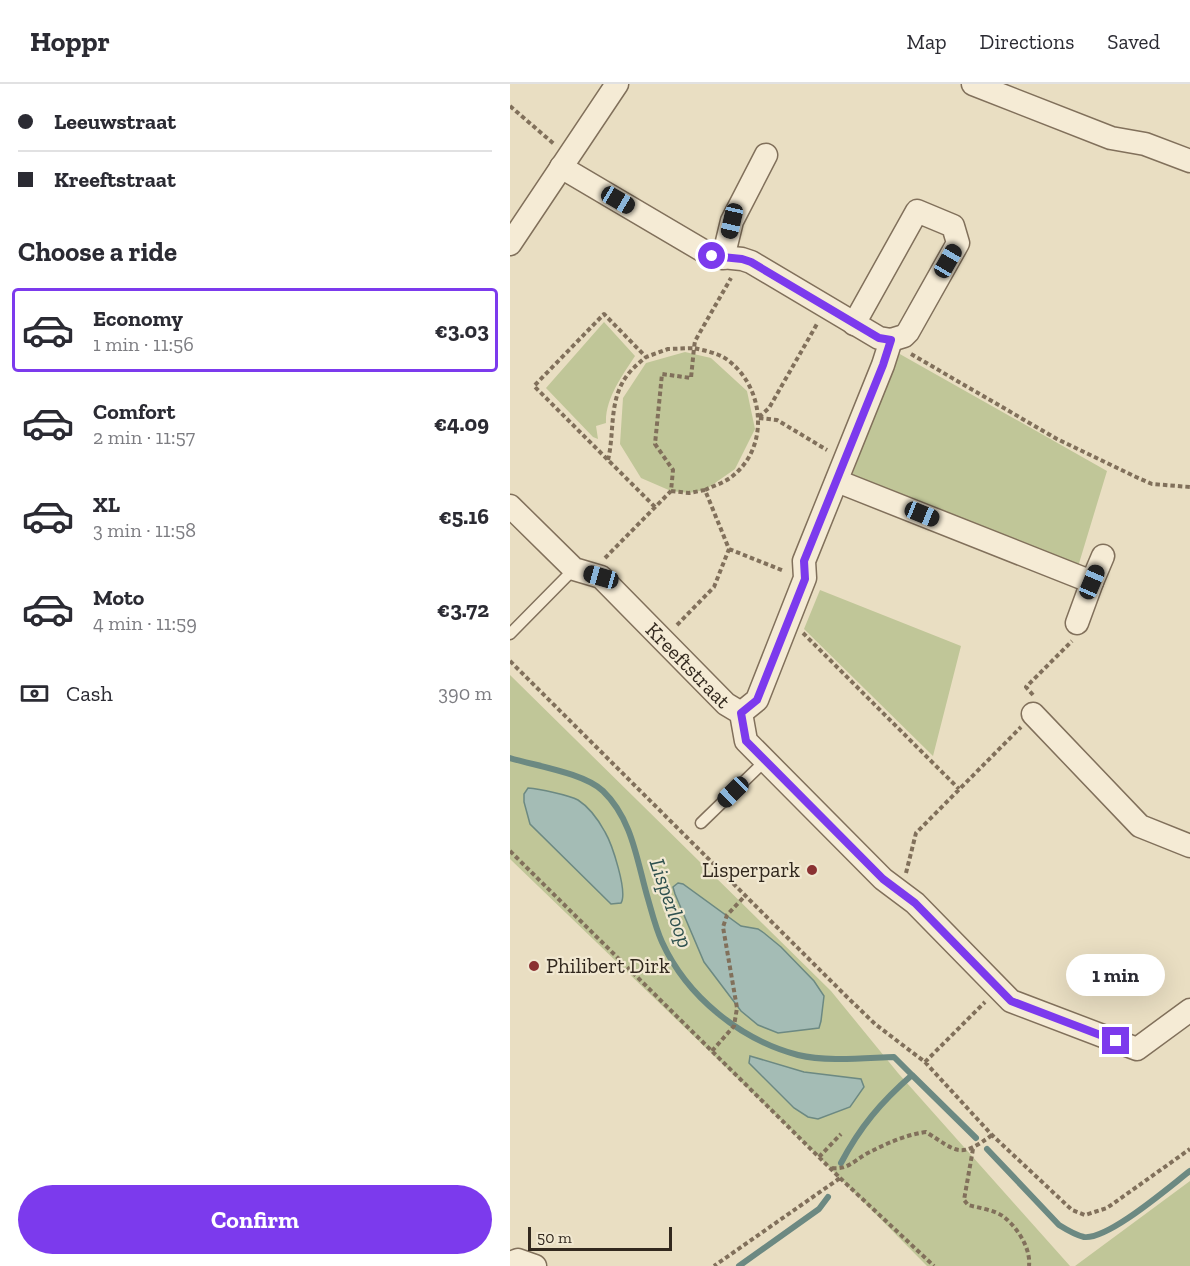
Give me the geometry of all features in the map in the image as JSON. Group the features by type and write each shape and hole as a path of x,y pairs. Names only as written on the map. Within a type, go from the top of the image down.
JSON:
{"street":[{"path":"510,244 617,84"},
{"path":"983,86 1111,138 1145,144 1190,161"},
{"path":"732,258 732,221 766,155"},
{"path":"565,162 712,256 751,262 827,308 854,324 879,338 891,340 904,336 908,332 958,243 953,226 917,211 854,324"},
{"path":"741,713 757,700 805,579 804,561 891,340"},
{"path":"841,471 1092,582"},
{"name":"Kreeftstraat","path":"510,506 581,572 601,577 726,704 741,713 746,741 883,879 915,903 1011,1001 1137,1049 1190,1010"},
{"path":"1077,623 1103,556"},
{"path":"1033,714 1140,826 1190,846"},
{"path":"510,1263 518,1260 535,1266"}],"lane":[{"path":"510,634 581,572"},
{"path":"701,823 765,761"}],"path":[{"path":"510,106 565,162"},
{"path":"581,572 671,491 672,470 655,444 662,374 691,378 695,341 732,258"},
{"path":"759,417 769,408 827,308"},
{"path":"646,357 604,314 534,386 655,507"},
{"path":"891,340 909,353 1058,439 1152,484 1190,487"},
{"path":"608,460 617,394 628,374 646,357 668,349 694,348 720,356 728,360 744,375 755,395 759,417 754,447 745,462 730,478 705,490 689,493 671,491"},
{"path":"759,417 777,420 841,471"},
{"path":"663,640 714,587 729,549 705,490"},
{"path":"729,549 805,579"},
{"path":"789,619 959,789"},
{"path":"901,892 916,833 1033,714 1034,697 1026,687 1071,643 1077,623"},
{"path":"510,661 875,1023 925,1062 992,1134 1072,1209 1085,1215 1107,1208 1190,1149"},
{"path":"510,851 840,1178 844,1179 934,1266"},
{"path":"712,1051 734,1026 737,1008 723,927 727,915 745,896"},
{"path":"925,1062 999,989"},
{"path":"827,1165 833,1168 846,1167 865,1154 903,1137 926,1132 952,1149 964,1151 973,1149 992,1134"},
{"path":"819,1157 841,1134"},
{"path":"973,1149 964,1200 968,1205 1003,1217 1020,1235 1030,1255 1029,1266"},
{"path":"714,1266 840,1178"}],"green space":[{"path":"604,322 635,356 611,397 606,423 596,426 598,439 593,437 546,388"},
{"path":"685,352 711,358 747,391 755,429 735,469 705,490 689,493 671,491 641,478 620,444 623,398 646,363"},
{"path":"898,353 1107,471 1077,570 851,478"},
{"path":"820,590 961,646 933,756 804,629"},
{"path":"510,675 831,991 898,1073 1070,1266 927,1266 819,1157 510,859"},
{"path":"1190,1181 1190,1266 1075,1266"}],"water":[{"path":"528,788 574,798 593,814 605,832 615,857 621,879 623,897 621,903 611,904 530,824 524,802 524,794"},
{"path":"678,883 683,884 741,926 758,929 781,947 814,981 824,996 819,1028 778,1033 758,1025 741,1011 704,962 675,894 673,887"},
{"path":"750,1056 804,1072 861,1079 864,1087 850,1107 818,1119 808,1117 794,1108 749,1063"}],"waterway":[{"name":"Lisperloop","path":"510,758 584,779 603,791 613,802 633,842 662,942 686,981 718,1014 756,1039 798,1055 833,1059 894,1057 912,1075"},
{"path":"841,1163 872,1116 912,1075 976,1138"},
{"path":"987,1149 1059,1225 1084,1237 1095,1236 1123,1222 1190,1171"},
{"path":"739,1266 819,1209 828,1197"}],"place":[{"name":"Lisperpark","path":"812,870"},
{"name":"Philibert Dirk","path":"534,966"}],"route":[{"path":"712,256 751,262 879,338 891,340 804,561 805,579 757,700 741,713 746,741 883,879 915,903 1011,1001 1116,1041"}]}
